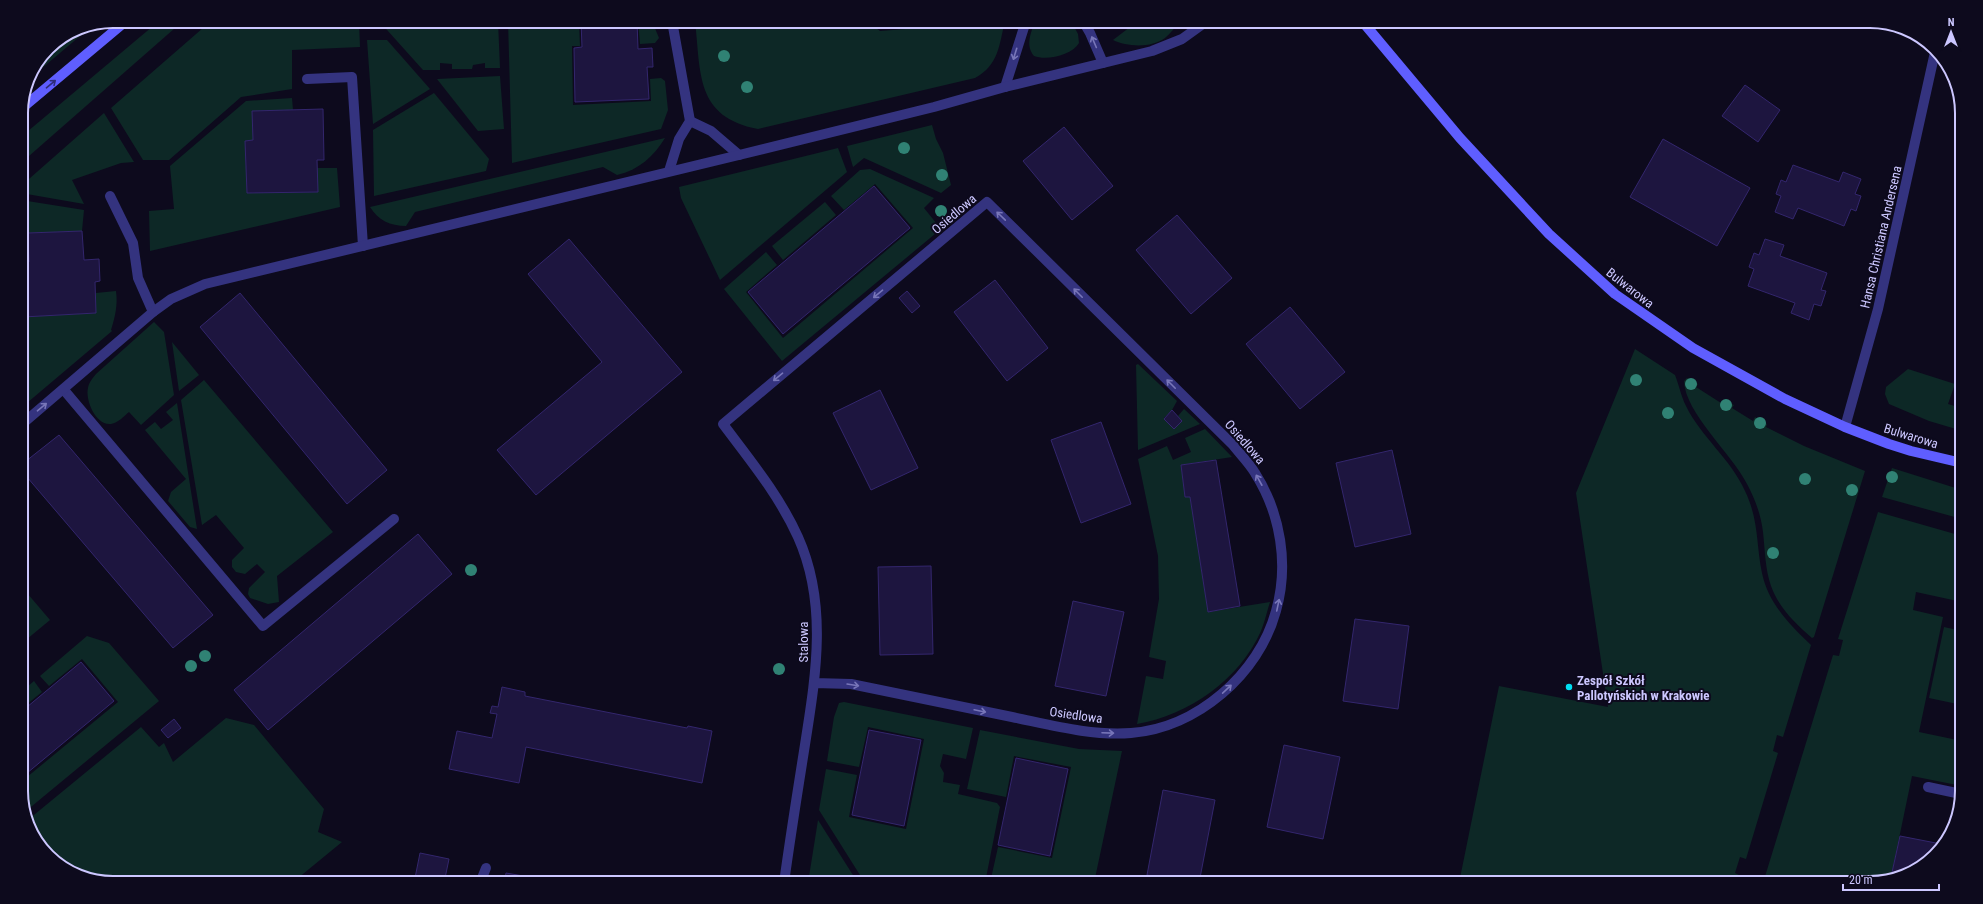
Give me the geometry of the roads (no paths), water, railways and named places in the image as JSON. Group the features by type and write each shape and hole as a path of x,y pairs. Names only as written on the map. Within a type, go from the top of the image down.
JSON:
{"street":[{"path":"29,102 118,28"},
{"path":"669,171 679,139 690,121 673,28"},
{"path":"1005,87 1024,28"},
{"path":"1086,28 1103,63"},
{"path":"28,418 64,390 153,312 171,299 206,284 934,107 1005,87 1168,46 1182,39 1197,28"},
{"name":"Bulwarowa","path":"1368,28 1475,155 1549,234 1615,294 1693,348 1785,399 1845,427 1911,451 1955,461"},
{"name":"Hansa Christiana Andersena","path":"1845,427 1878,309 1934,57"},
{"path":"307,79 352,77 363,246"},
{"path":"690,121 711,131 739,155"},
{"path":"110,196 133,243 138,278 153,312"},
{"name":"Osiedlowa","path":"723,424 987,202 1232,444 1255,473 1272,508 1281,542 1282,574 1277,610 1265,642 1244,672 1219,696 1179,721 1158,728 1131,733 1088,732 851,684 814,682"},
{"path":"64,390 263,626 394,519"},
{"name":"Stalowa","path":"723,424 772,491 788,516 799,539 813,589 816,608 817,655 814,682 785,876"},
{"path":"1928,787 1955,793"},
{"path":"483,876 486,868"}],"place":[{"name":"Zespół Szkół Pallotyńskich w Krakowie","path":"1569,687"}]}
